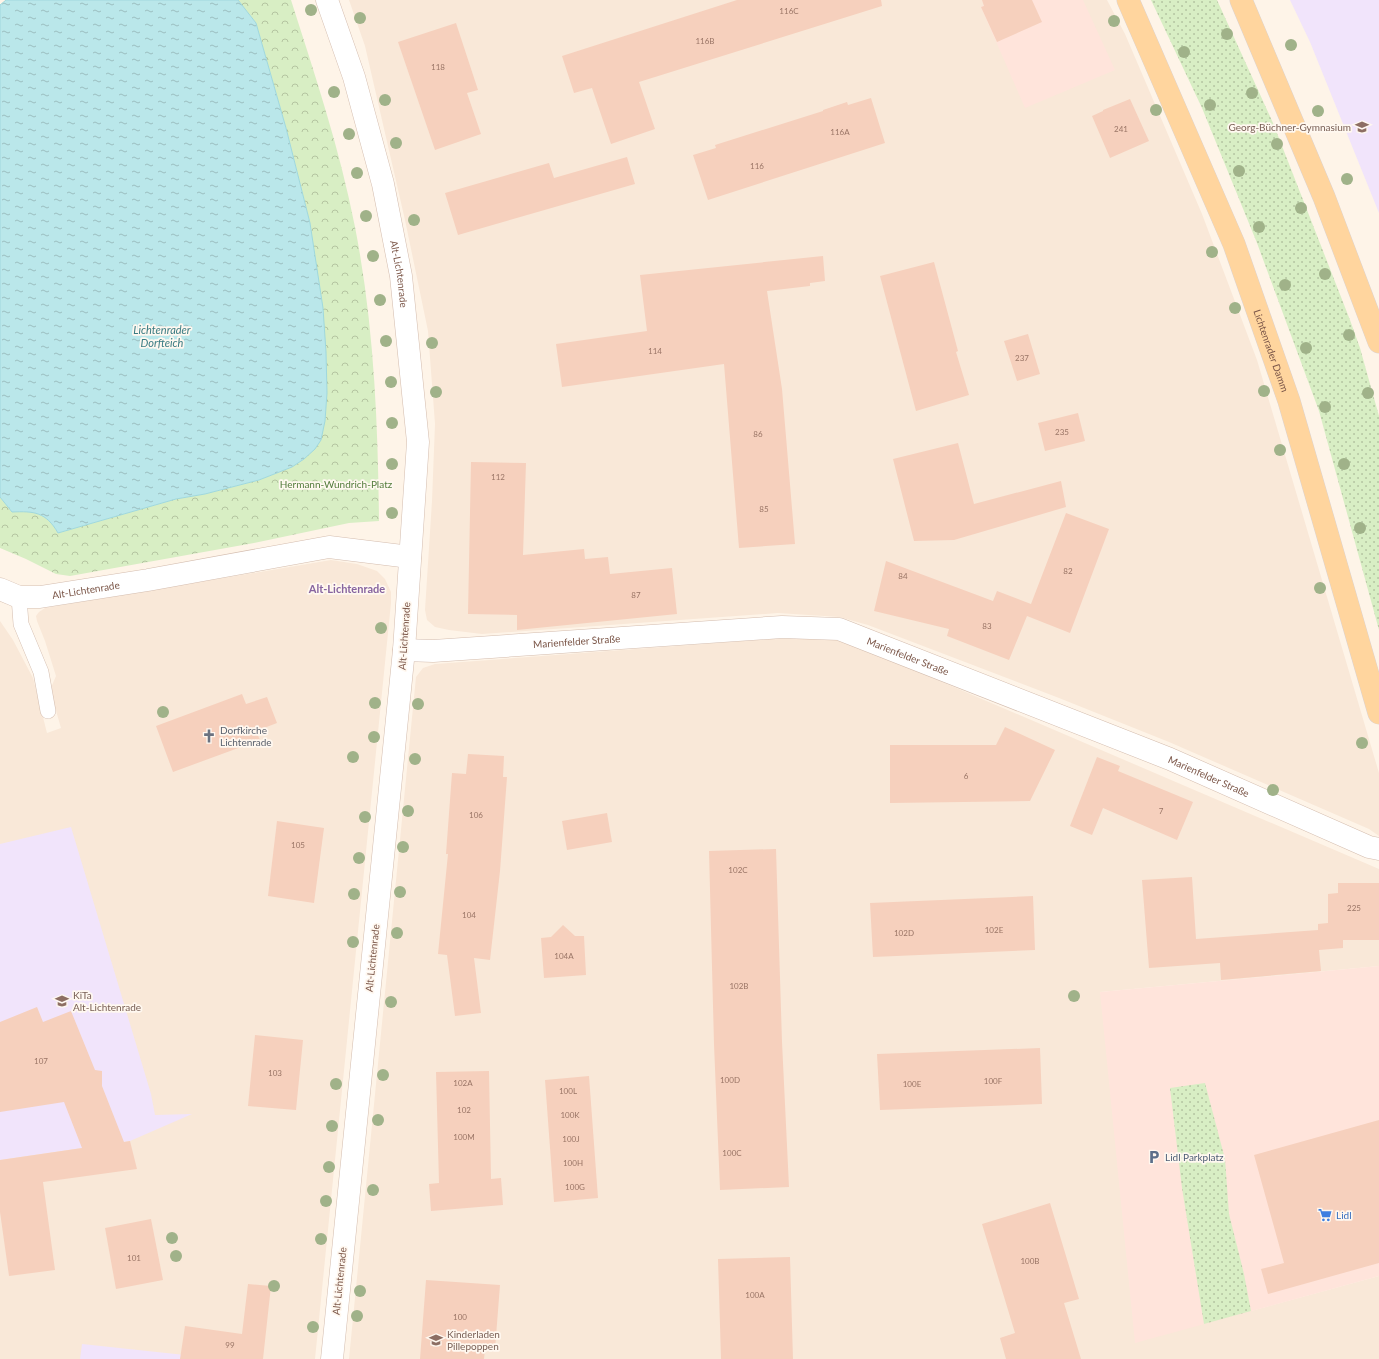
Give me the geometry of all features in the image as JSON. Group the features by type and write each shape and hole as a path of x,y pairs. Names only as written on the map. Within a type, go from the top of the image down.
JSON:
{"main road":[{"name":"Lichtenrader Damm","path":"1128,0 1239,259 1289,401 1379,713"},
{"path":"1240,0 1324,197 1379,342"}],"street":[{"name":"Alt-Lichtenrade","path":"327,0 354,77 384,184 401,276 418,442 404,650 332,1359"},
{"name":"Alt-Lichtenrade","path":"10,593 40,597 55,595 329,547 410,557"},
{"name":"Marienfelder Straße","path":"404,650 433,652 782,627 839,629 1170,759 1369,847 1379,849"}],"lane":[{"path":"10,593 41,672 48,711"}],"shaded area":[{"path":"349,0 1107,0 1125,34 1202,214 1257,360 1379,773 1379,836 1369,829 1169,742 868,625 839,617 778,613 482,634 435,627 427,620 425,610 435,424 428,331 405,220 365,46"},
{"path":"982,0 1083,0 1115,70 1025,108 981,7 984,5"},
{"name":"Georg-Büchner-Gymnasium","path":"1290,0 1379,0 1379,213 1310,42"},
{"path":"331,560 357,564 377,571 385,579 391,592 391,603 315,1359 0,1359 0,621 13,640 33,678 47,733 61,728 50,690 56,676 36,616 45,608"},
{"path":"811,636 835,639 863,648 1379,869 1379,966 1100,992 1251,1311 1379,1276 1379,1359 349,1359 416,677 423,668 435,664"},
{"name":"KiTa Alt-Lichtenrade","path":"71,827 151,1094 155,1115 192,1114 130,1141 0,1160 0,844"},
{"path":"1379,966 1379,1276 1135,1343 1100,992"},
{"path":"82,1344 166,1353 223,1359 80,1359"}],"green space":[{"name":"Hermann-Wundrich-Platz","path":"238,0 291,0 318,84 342,170 355,227 367,300 371,337 378,447 379,521 349,523 254,543 70,576 56,574 0,548 0,497 12,512 39,514 54,526 58,533 176,499 205,494 259,480 292,467 325,421 327,393 326,352 310,223 286,128 256,23"},
{"path":"1151,0 1217,0 1273,123 1350,320 1360,348 1379,416 1379,630 1319,411 1257,243 1202,108"},
{"path":"1205,1083 1225,1159 1229,1214 1244,1274 1251,1311 1204,1324 1182,1188 1170,1088"}],"water":[{"name":"Lichtenrader Dorfteich","path":"6,0 238,0 256,23 286,128 310,223 323,308 327,393 325,421 321,440 315,449 292,467 259,480 205,494 176,499 58,533 49,521 39,514 12,512 0,497 0,5"}],"building":[{"path":"737,0 881,0 882,6 639,82 655,129 611,144 592,88 574,93 562,56"},
{"path":"982,0 1032,0 1042,22 997,42 981,7 984,6"},
{"path":"456,23 478,90 467,93 481,134 435,150 398,42"},
{"path":"871,98 885,143 708,200 693,155 716,148 715,145 847,102 848,105"},
{"path":"1130,99 1149,141 1110,158 1092,116"},
{"path":"627,157 635,184 458,235 445,193 549,163 554,178"},
{"path":"823,256 825,281 810,283 810,286 767,291 782,389 795,544 739,548 724,364 562,387 556,344 647,331 640,275"},
{"path":"934,262 958,351 956,352 969,395 916,411 880,276"},
{"path":"1028,334 1040,374 1017,381 1004,341"},
{"path":"1078,413 1085,441 1045,451 1038,423"},
{"path":"958,443 974,504 1061,481 1066,507 954,540 914,541 893,459"},
{"path":"471,462 526,463 523,555 584,549 585,559 608,557 610,574 672,568 677,614 517,630 517,615 468,614"},
{"path":"1066,513 1109,529 1070,633 1027,616 1009,660 947,636 949,629 874,611 886,561 993,601 997,591 1031,604"},
{"name":"Dorfkirche Lichtenrade","path":"242,694 246,704 267,697 277,723 256,731 260,740 173,772 156,726"},
{"path":"1005,727 1055,750 1030,801 890,803 890,745 996,745"},
{"path":"468,754 504,756 503,777 507,777 500,871 490,960 474,958 481,1013 455,1016 447,955 438,954 448,854 446,854 452,773 466,774"},
{"path":"1097,757 1120,766 1118,771 1193,802 1177,840 1103,808 1092,835 1070,826"},
{"path":"607,813 612,842 567,850 562,821"},
{"path":"277,821 324,828 314,903 268,896"},
{"path":"776,849 782,1042 789,1187 720,1190 714,1044 709,851"},
{"path":"1192,877 1196,939 1318,930 1318,924 1328,923 1328,894 1338,893 1338,883 1379,883 1379,940 1343,940 1343,948 1319,950 1321,971 1221,980 1220,963 1149,968 1142,880"},
{"path":"1033,896 1035,950 873,957 870,903"},
{"path":"563,925 575,936 584,936 586,975 544,978 541,938 551,937"},
{"path":"37,1007 43,1022 71,1011 95,1070 102,1071 102,1086 124,1142 130,1141 137,1169 43,1182 55,1270 9,1276 0,1212 0,1160 82,1148 64,1102 0,1112 0,1022"},
{"path":"255,1035 303,1040 296,1110 248,1106"},
{"path":"1040,1048 1042,1104 880,1110 877,1054"},
{"path":"489,1071 491,1179 501,1178 503,1205 431,1211 429,1184 439,1183 436,1072"},
{"path":"589,1076 598,1198 554,1202 545,1080"},
{"name":"Lidl","path":"1379,1120 1379,1263 1268,1294 1261,1269 1284,1263 1254,1155"},
{"path":"1050,1203 1079,1299 1064,1303 1081,1359 1006,1359 1000,1338 1015,1333 982,1224"},
{"path":"151,1219 163,1280 116,1289 105,1228"},
{"path":"790,1257 793,1359 721,1359 718,1259"},
{"path":"426,1280 500,1285 495,1349 485,1349 484,1359 420,1359"},
{"path":"248,1284 271,1286 263,1359 180,1359 185,1326 242,1334"}],"place":[{"name":"Georg-Büchner-Gymnasium","path":"1362,127"},
{"name":"Dorfkirche Lichtenrade","path":"209,736"},
{"name":"KiTa Alt-Lichtenrade","path":"62,1001"},
{"name":"Lidl Parkplatz","path":"1154,1157"},
{"name":"Lidl","path":"1325,1215"},
{"name":"Kinderladen Pillepoppen","path":"436,1340"}],"district":[{"name":"Alt-Lichtenrade","path":"347,589"}]}
